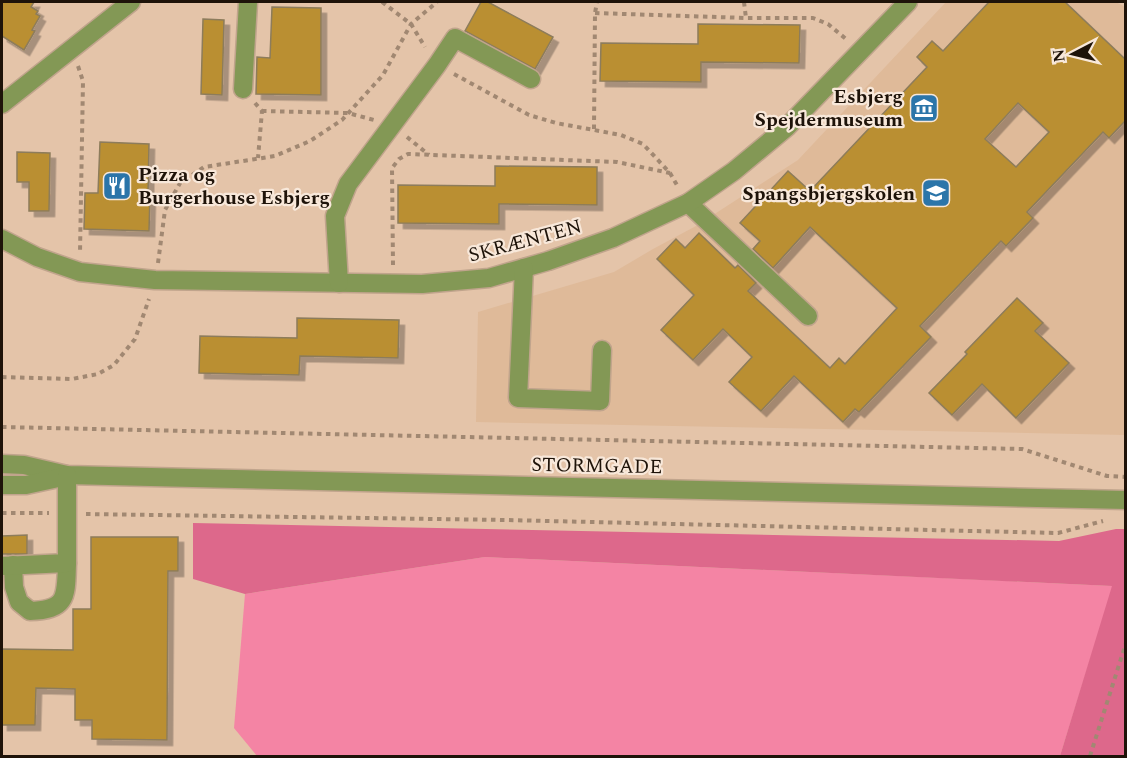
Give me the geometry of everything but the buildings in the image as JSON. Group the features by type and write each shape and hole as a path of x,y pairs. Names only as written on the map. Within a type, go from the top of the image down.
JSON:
{"street":[{"path":"243,89 248,2"},
{"name":"SKRÆNTEN","path":"2,239 37,257 80,272 155,280 422,284 489,278 548,261 613,238 688,203 734,171 787,127 908,2"},
{"path":"2,104 73,48 124,3"},
{"path":"339,283 335,216 348,184 455,38 531,80"},
{"path":"688,203 808,316"},
{"path":"524,268 518,398 600,401 602,350"},
{"name":"STORMGADE","path":"2,464 24,465 67,476"},
{"path":"67,476 68,514 67,564 66,592 57,606 48,611 30,611 19,602 7,565 67,564"},
{"name":"STORMGADE","path":"2,484 26,484 67,476 1125,500"}],"path":[{"path":"382,2 411,24 437,65 530,115 556,123 621,135 643,144 670,172 688,203"},
{"path":"427,2 427,10"},
{"path":"2,377 72,379 98,374 114,365 135,339 155,280 165,210 180,183 204,167 274,156 310,141 342,120 383,75 411,24 437,2"},
{"path":"594,129 597,2"},
{"path":"744,2 747,18"},
{"path":"595,13 813,18 828,24 861,50"},
{"path":"73,48 83,81 80,272"},
{"path":"243,89 262,111 258,158"},
{"path":"262,111 348,113 393,125 430,155"},
{"path":"393,284 392,168 399,159 408,154 616,162 670,172"},
{"path":"2,427 1022,449 1107,476 1125,477"},
{"path":"2,513 506,520 1058,533 1111,519"},
{"path":"1090,756 1125,643"}],"shaded area":[{"name":"Spangsbjergskolen","path":"946,2 1116,2 1125,7 1125,435 476,422 478,312 614,272 696,226 798,160"},
{"path":"193,523 1059,541 1125,529 1125,756 1060,756 1112,586 485,557 245,594 193,579"},
{"path":"485,557 1113,586 1060,756 257,756 234,728 245,594"}],"place":[{"name":"Esbjerg Spejdermuseum","path":"924,108"},
{"name":"Pizza og Burgerhouse Esbjerg","path":"117,186"},
{"name":"Spangsbjergskolen","path":"936,193"}]}
